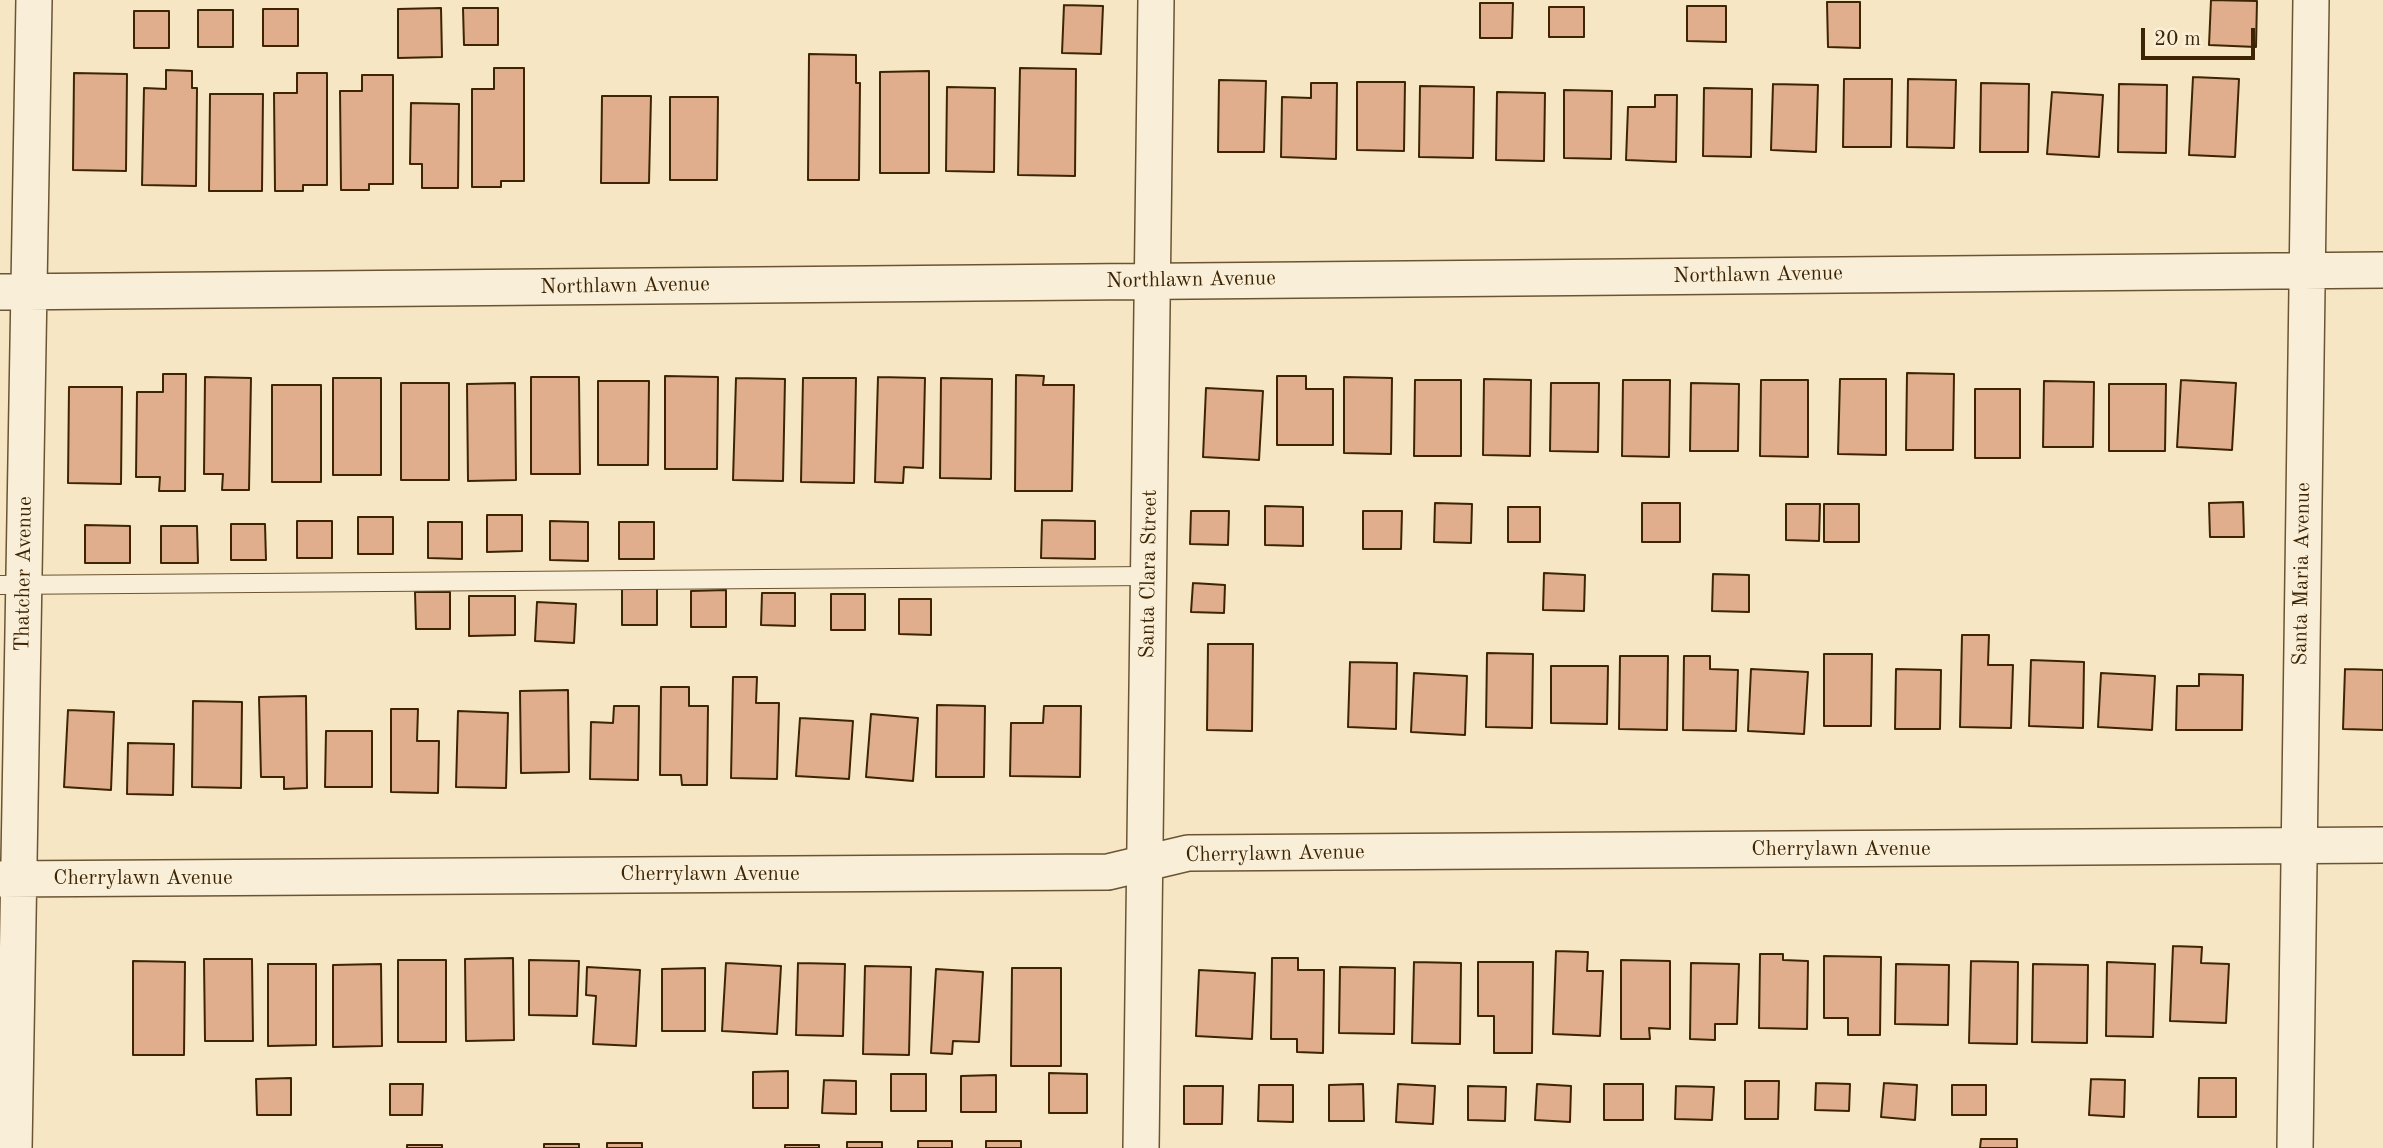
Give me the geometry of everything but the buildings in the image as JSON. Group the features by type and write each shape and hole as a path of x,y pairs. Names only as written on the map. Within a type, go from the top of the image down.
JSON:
{"street":[{"name":"Thatcher Avenue","path":"14,1148 9,879 15,292 34,0"},
{"name":"Santa Clara Street","path":"1141,1148 1156,0"},
{"name":"Santa Maria Avenue","path":"2295,1148 2311,0"},
{"name":"Northlawn Avenue","path":"15,292 2383,270"},
{"name":"Cherrylawn Avenue","path":"9,879 1108,872 1188,853 2383,845"}],"lane":[{"path":"12,585 1149,576"}]}
